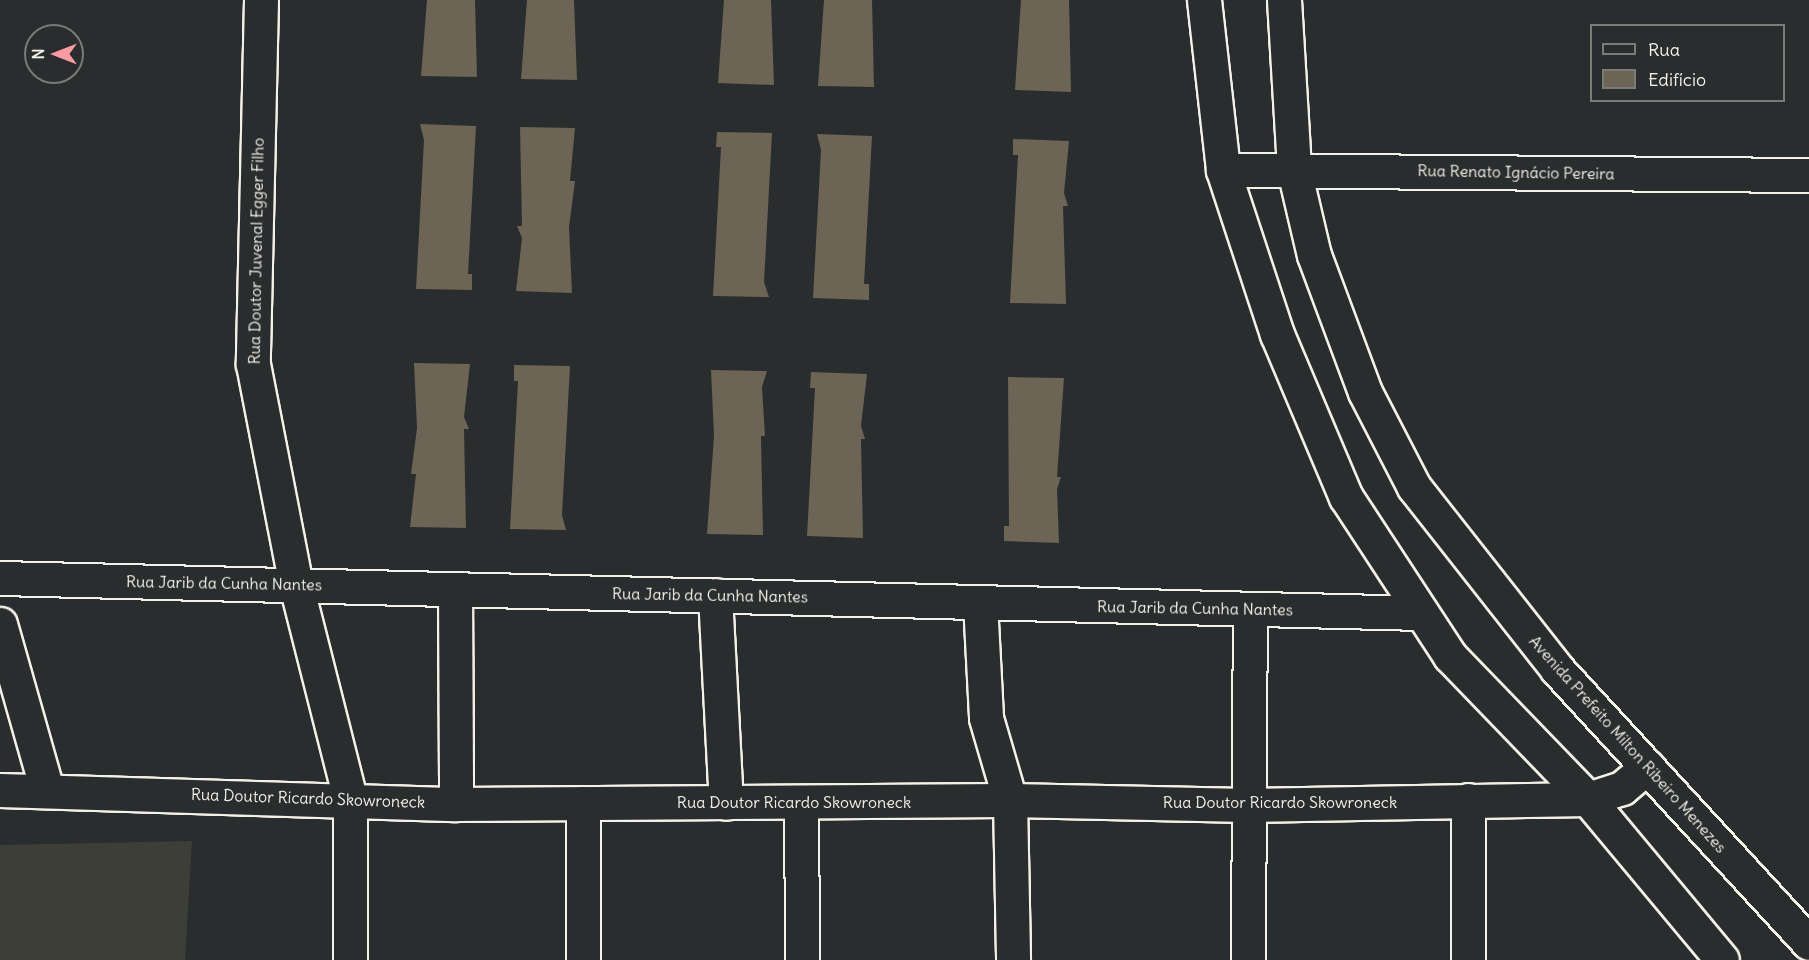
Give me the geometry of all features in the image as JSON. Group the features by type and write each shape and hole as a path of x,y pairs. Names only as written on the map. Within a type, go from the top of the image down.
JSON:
{"street":[{"name":"Rua Doutor Juvenal Egger Filho","path":"261,0 253,364 296,585 350,798 351,960"},
{"path":"1204,0 1223,170 1277,334 1346,497 1419,613 1450,656 1588,800 1710,954"},
{"name":"Avenida Prefeito Milton Ribeiro Menezes","path":"1284,0 1294,170 1314,255 1365,392 1414,487 1557,669 1809,943"},
{"name":"Rua Renato Ignácio Pereira","path":"1223,170 1809,175"},
{"name":"Rua Jarib da Cunha Nantes","path":"0,578 1419,613"},
{"path":"455,589 456,804"},
{"path":"715,595 726,803"},
{"path":"980,602 986,718 1010,800 1013,960"},
{"path":"1248,960 1250,609"},
{"path":"0,624 46,790"},
{"name":"Rua Doutor Ricardo Skowroneck","path":"0,790 350,798 456,804 1010,800 1248,805 1588,800 1622,788 1647,767"},
{"path":"1468,800 1468,960"},
{"path":"583,960 584,803"},
{"path":"801,803 802,960"}],"shaded area":[{"path":"192,841 185,960 0,960 0,845"}],"building":[{"path":"427,0 475,0 477,77 421,76"},
{"path":"527,0 574,0 577,80 521,79"},
{"path":"724,0 771,0 774,85 718,83"},
{"path":"824,0 872,0 874,87 818,86"},
{"path":"1021,0 1069,0 1071,92 1015,90"},
{"path":"420,124 476,126 468,274 472,274 472,290 416,289 424,140"},
{"path":"520,127 575,128 570,181 575,181 569,227 572,293 516,291 522,238 517,226 522,226"},
{"path":"717,132 772,133 764,282 769,297 713,296 721,147 716,147"},
{"path":"817,134 872,136 864,284 869,284 869,300 813,298 821,150"},
{"path":"1013,139 1069,141 1064,193 1068,206 1063,206 1066,304 1010,303 1018,155 1013,155"},
{"path":"414,363 470,364 464,417 469,429 464,429 466,528 410,527 416,474 411,474 417,428"},
{"path":"514,365 570,366 562,515 566,530 510,529 518,381 514,381"},
{"path":"711,370 767,371 762,387 765,436 761,436 763,535 707,534 714,436"},
{"path":"811,372 867,374 861,426 865,439 861,439 863,538 807,536 815,388 810,388"},
{"path":"1008,377 1064,378 1057,477 1061,477 1057,489 1059,543 1004,541 1004,526 1009,526"}]}
